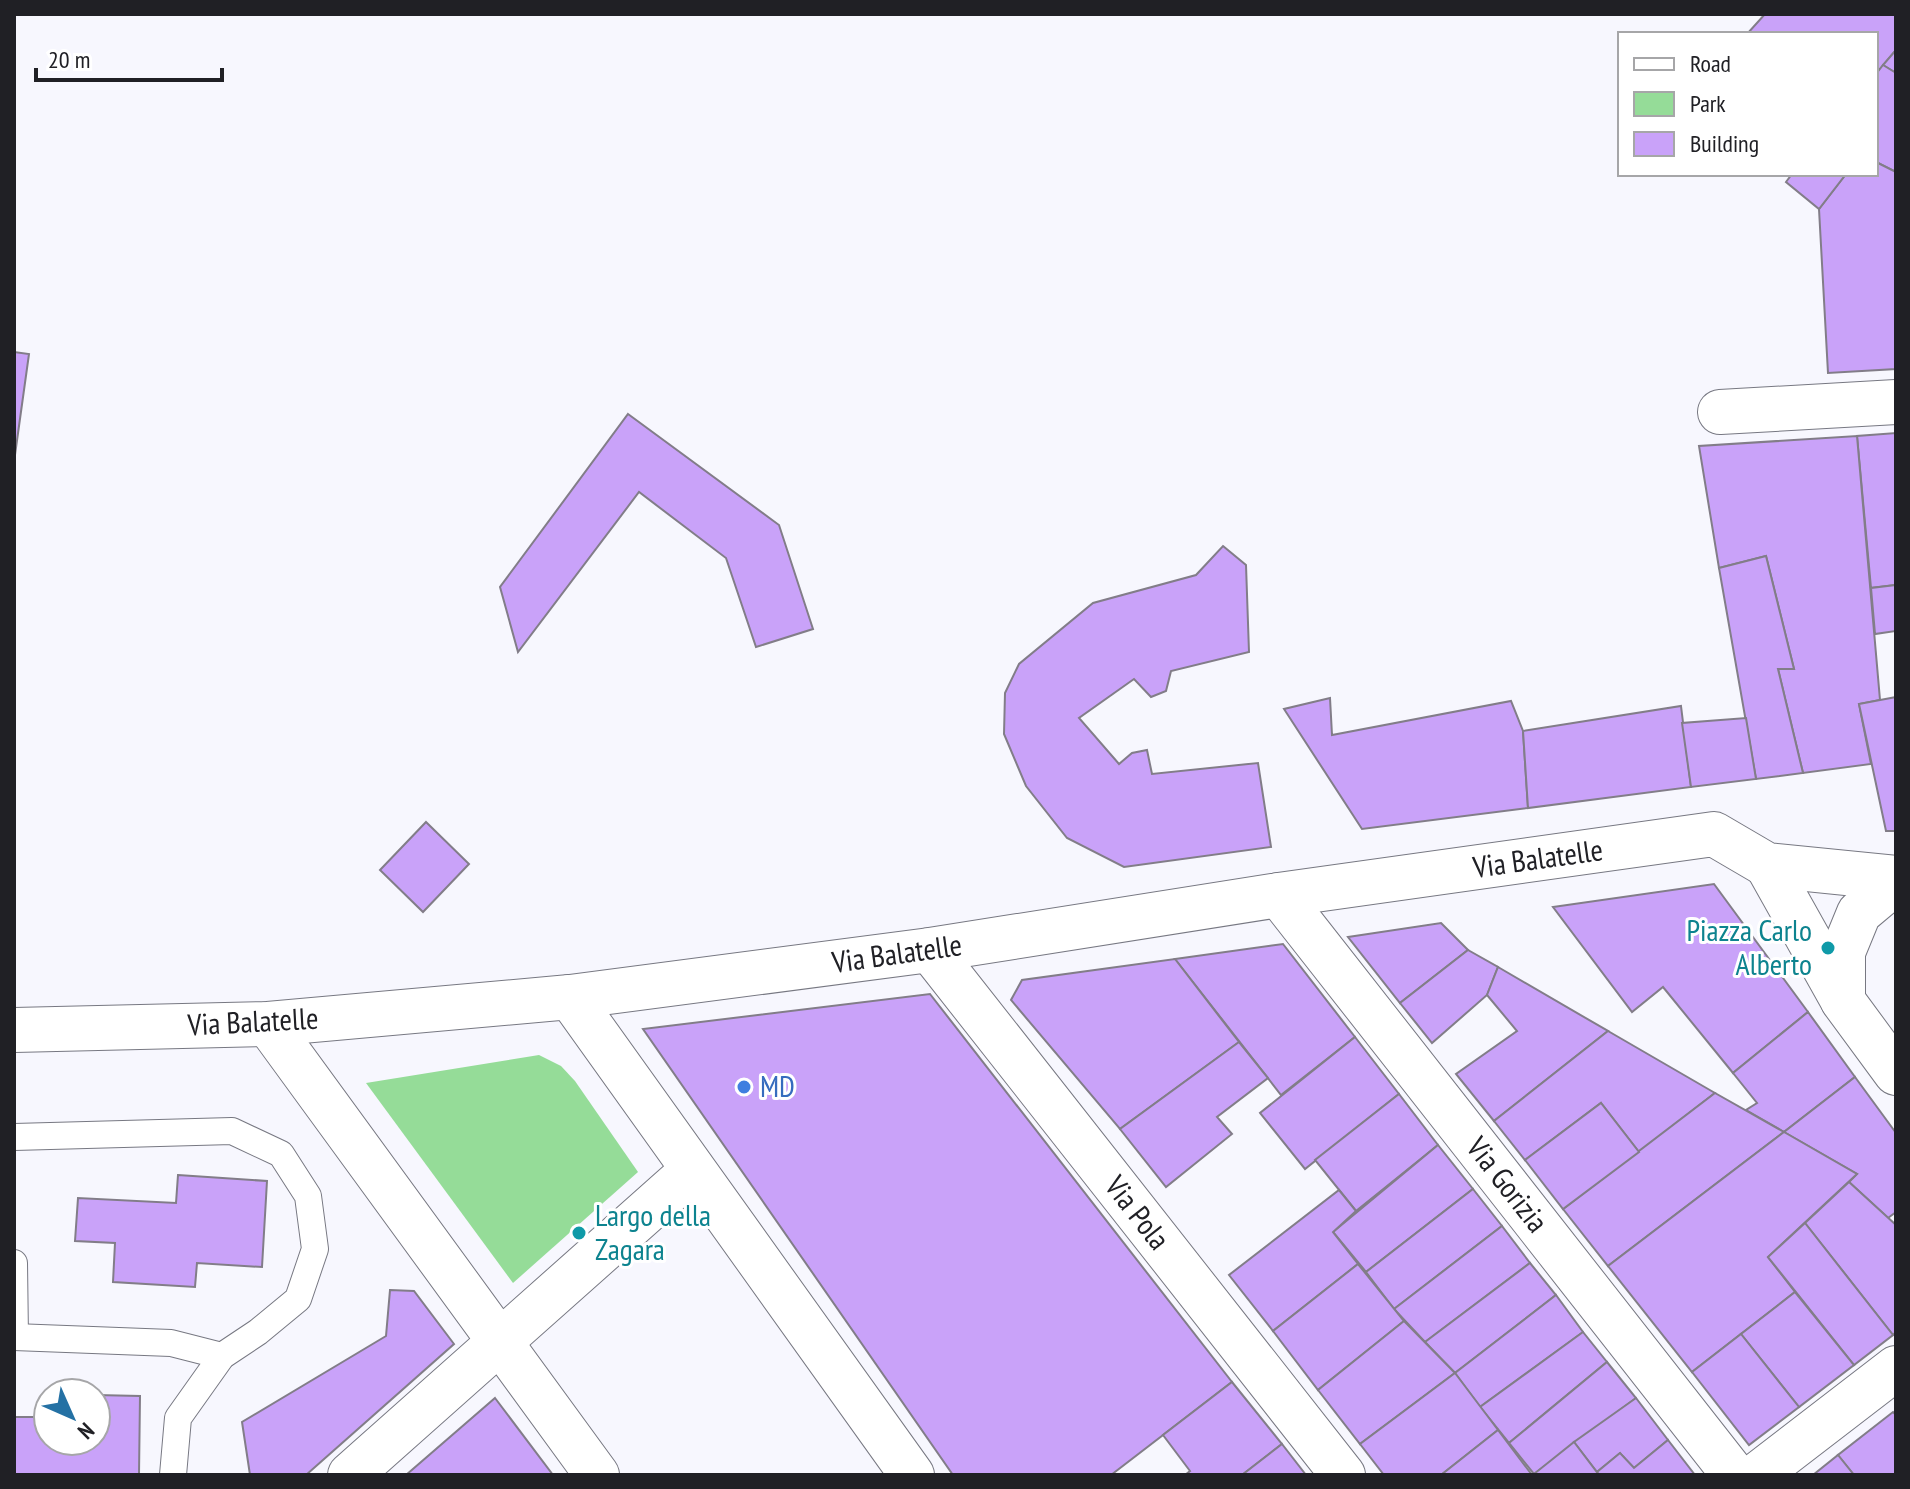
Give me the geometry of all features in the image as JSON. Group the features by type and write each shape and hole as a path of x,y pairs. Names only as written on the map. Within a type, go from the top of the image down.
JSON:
{"street":[{"path":"1720,412 1896,402"},
{"name":"Via Balatelle","path":"14,1030 268,1024 570,997 930,950 1279,895 1714,834 1767,865"},
{"path":"1767,865 1896,880"},
{"path":"1767,865 1843,1001 1896,1073"},
{"path":"1843,1001 1843,952 1859,913 1896,880"},
{"name":"Via Gorizia","path":"1279,895 1734,1475"},
{"name":"Via Pola","path":"930,950 1343,1475"},
{"path":"570,997 912,1475"},
{"path":"268,1024 485,1353 597,1475"},
{"path":"350,1475 693,1170"},
{"path":"1757,1475 1896,1368"}],"lane":[{"path":"14,1137 232,1131 281,1154 308,1196 315,1249 298,1299 222,1356 178,1418 173,1475"},
{"path":"14,1263 15,1337 171,1343 222,1356"}],"green space":[{"path":"539,1055 561,1066 575,1081 638,1172 513,1283 366,1083"}],"building":[{"path":"1765,14 1896,14 1896,50 1878,72 1878,32 1749,32"},
{"path":"1896,50 1896,73 1883,65"},
{"path":"1883,65 1896,73 1896,172 1878,163 1878,71"},
{"path":"1878,163 1896,172 1896,369 1828,373 1819,209 1844,176 1878,176"},
{"path":"1790,176 1844,176 1819,209 1786,182"},
{"path":"14,352 29,354 14,462"},
{"path":"628,414 779,525 813,629 756,647 726,558 639,492 518,652 500,587"},
{"path":"1896,433 1896,585 1871,588 1857,436"},
{"path":"1857,436 1880,700 1859,704 1871,764 1803,773 1778,669 1794,669 1766,556 1719,568 1699,446"},
{"path":"1223,546 1246,565 1249,652 1171,671 1166,691 1151,697 1134,679 1079,718 1119,764 1132,753 1147,750 1152,774 1258,763 1271,847 1124,867 1067,838 1026,786 1004,734 1005,693 1019,664 1093,603 1196,575"},
{"path":"1766,556 1794,669 1778,669 1803,773 1756,779 1719,568"},
{"path":"1896,585 1896,631 1875,634 1871,588"},
{"path":"1896,697 1896,831 1886,831 1859,704"},
{"path":"1330,698 1332,735 1511,701 1523,731 1528,808 1362,829 1284,709"},
{"path":"1681,706 1691,787 1528,808 1523,731"},
{"path":"1746,718 1756,779 1691,787 1682,723"},
{"path":"426,822 469,864 423,912 380,870"},
{"path":"1714,884 1808,1012 1733,1073 1663,987 1632,1012 1553,907"},
{"path":"1441,923 1468,950 1400,1003 1348,937"},
{"path":"1283,944 1355,1037 1281,1095 1175,959"},
{"path":"1468,950 1498,967 1487,995 1432,1043 1400,1003"},
{"path":"1175,959 1239,1042 1120,1129 1011,1000 1022,980"},
{"path":"1498,967 1608,1031 1494,1121 1456,1074 1517,1031 1487,995"},
{"path":"930,994 1232,1382 1111,1475 953,1475 643,1029"},
{"path":"1808,1012 1855,1077 1784,1132 1746,1110 1757,1103 1733,1073"},
{"path":"1608,1031 1715,1093 1639,1152 1601,1103 1525,1160 1494,1121"},
{"path":"1355,1037 1399,1094 1305,1169 1260,1113"},
{"path":"1239,1042 1268,1078 1217,1117 1232,1134 1166,1187 1120,1129"},
{"path":"1855,1077 1896,1133 1896,1212 1888,1218 1849,1182 1857,1174 1784,1132"},
{"path":"1715,1093 1784,1132 1608,1266 1563,1209"},
{"path":"1399,1094 1438,1145 1356,1211 1315,1160"},
{"path":"1601,1103 1639,1152 1563,1209 1525,1160"},
{"path":"1784,1132 1857,1174 1768,1257 1795,1292 1692,1372 1608,1266"},
{"path":"1438,1145 1473,1189 1366,1272 1333,1232"},
{"path":"178,1175 267,1181 262,1267 197,1263 195,1287 113,1282 115,1243 75,1241 78,1198 176,1203"},
{"path":"1849,1182 1896,1225 1896,1332 1893,1335 1805,1223"},
{"path":"1473,1189 1502,1226 1394,1309 1366,1272"},
{"path":"1339,1190 1356,1211 1333,1232 1358,1264 1273,1331 1229,1275"},
{"path":"1805,1223 1893,1335 1854,1365 1768,1257"},
{"path":"1502,1226 1530,1263 1425,1342 1394,1309"},
{"path":"1530,1263 1556,1295 1455,1373 1425,1342"},
{"path":"1358,1264 1404,1321 1318,1390 1273,1331"},
{"path":"390,1290 414,1291 454,1344 306,1475 250,1475 242,1422 386,1336"},
{"path":"1795,1292 1854,1365 1799,1407 1741,1334"},
{"path":"1556,1295 1583,1332 1480,1407 1455,1373"},
{"path":"1404,1321 1455,1373 1360,1444 1318,1390"},
{"path":"1583,1332 1607,1362 1509,1443 1480,1407"},
{"path":"1741,1334 1799,1407 1749,1445 1692,1372"},
{"path":"1607,1362 1636,1398 1534,1474 1509,1443"},
{"path":"1455,1373 1498,1430 1441,1475 1384,1475 1360,1444"},
{"path":"1232,1382 1282,1444 1242,1475 1185,1475 1190,1471 1163,1435"},
{"path":"112,1395 140,1396 139,1475 14,1475 14,1417 32,1417 32,1457 112,1457"},
{"path":"495,1398 553,1475 406,1475"},
{"path":"1636,1398 1668,1440 1634,1468 1620,1453 1597,1472 1574,1442"},
{"path":"1893,1412 1896,1415 1896,1475 1854,1475 1838,1455"},
{"path":"1498,1430 1532,1475 1441,1475"},
{"path":"1668,1440 1695,1475 1599,1475 1597,1472 1620,1453 1634,1468"},
{"path":"1574,1442 1599,1475 1532,1475 1534,1474"},
{"path":"1282,1444 1306,1475 1242,1475"},
{"path":"1838,1455 1854,1475 1813,1475"}],"place":[{"name":"Piazza Carlo Alberto","path":"1828,948"},
{"name":"MD","path":"744,1087"},
{"name":"Largo della Zagara","path":"579,1233"}]}
